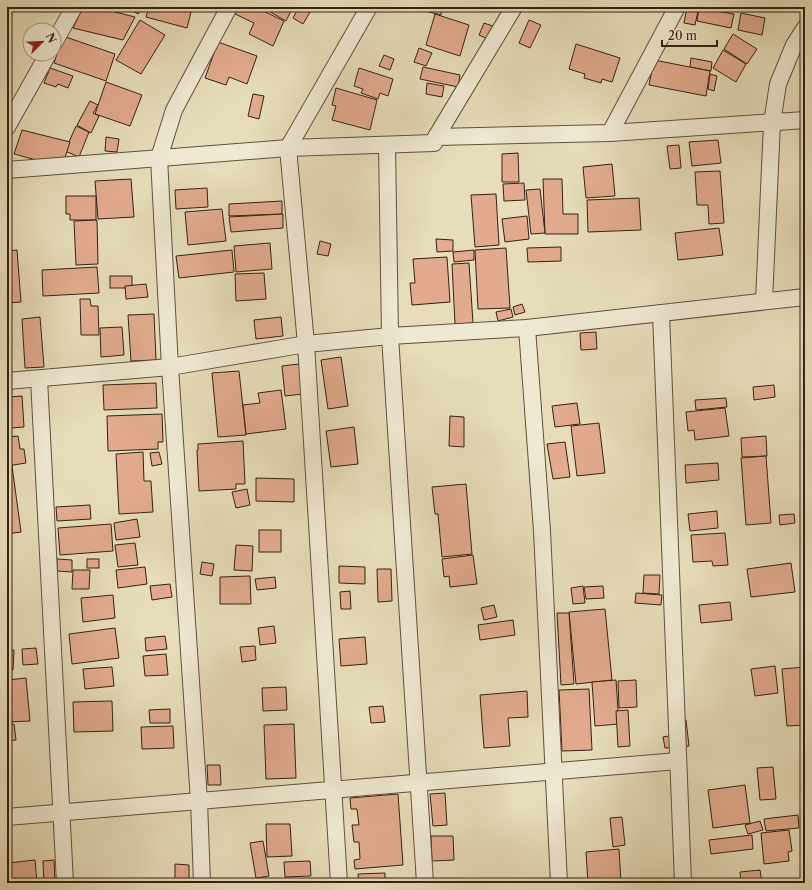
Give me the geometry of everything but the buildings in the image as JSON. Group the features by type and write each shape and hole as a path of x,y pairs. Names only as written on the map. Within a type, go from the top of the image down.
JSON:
{"street":[{"path":"62,29 74,7"},
{"path":"202,883 199,801 170,367 159,158 174,110 229,7"},
{"path":"339,883 335,789 306,344 288,148 369,7"},
{"path":"7,170 288,148 434,143 436,137 514,7"},
{"path":"610,133 677,7"},
{"path":"764,301 772,123 778,84 794,45 805,28"},
{"path":"7,127 44,62"},
{"path":"436,137 610,133 805,120"},
{"path":"387,145 390,336 420,783 425,883"},
{"path":"7,381 170,367 306,344 390,336 527,328 805,297"},
{"path":"661,313 683,883"},
{"path":"527,328 542,531 559,883"},
{"path":"39,379 65,883"},
{"path":"7,817 335,789 553,773 678,761"}]}
